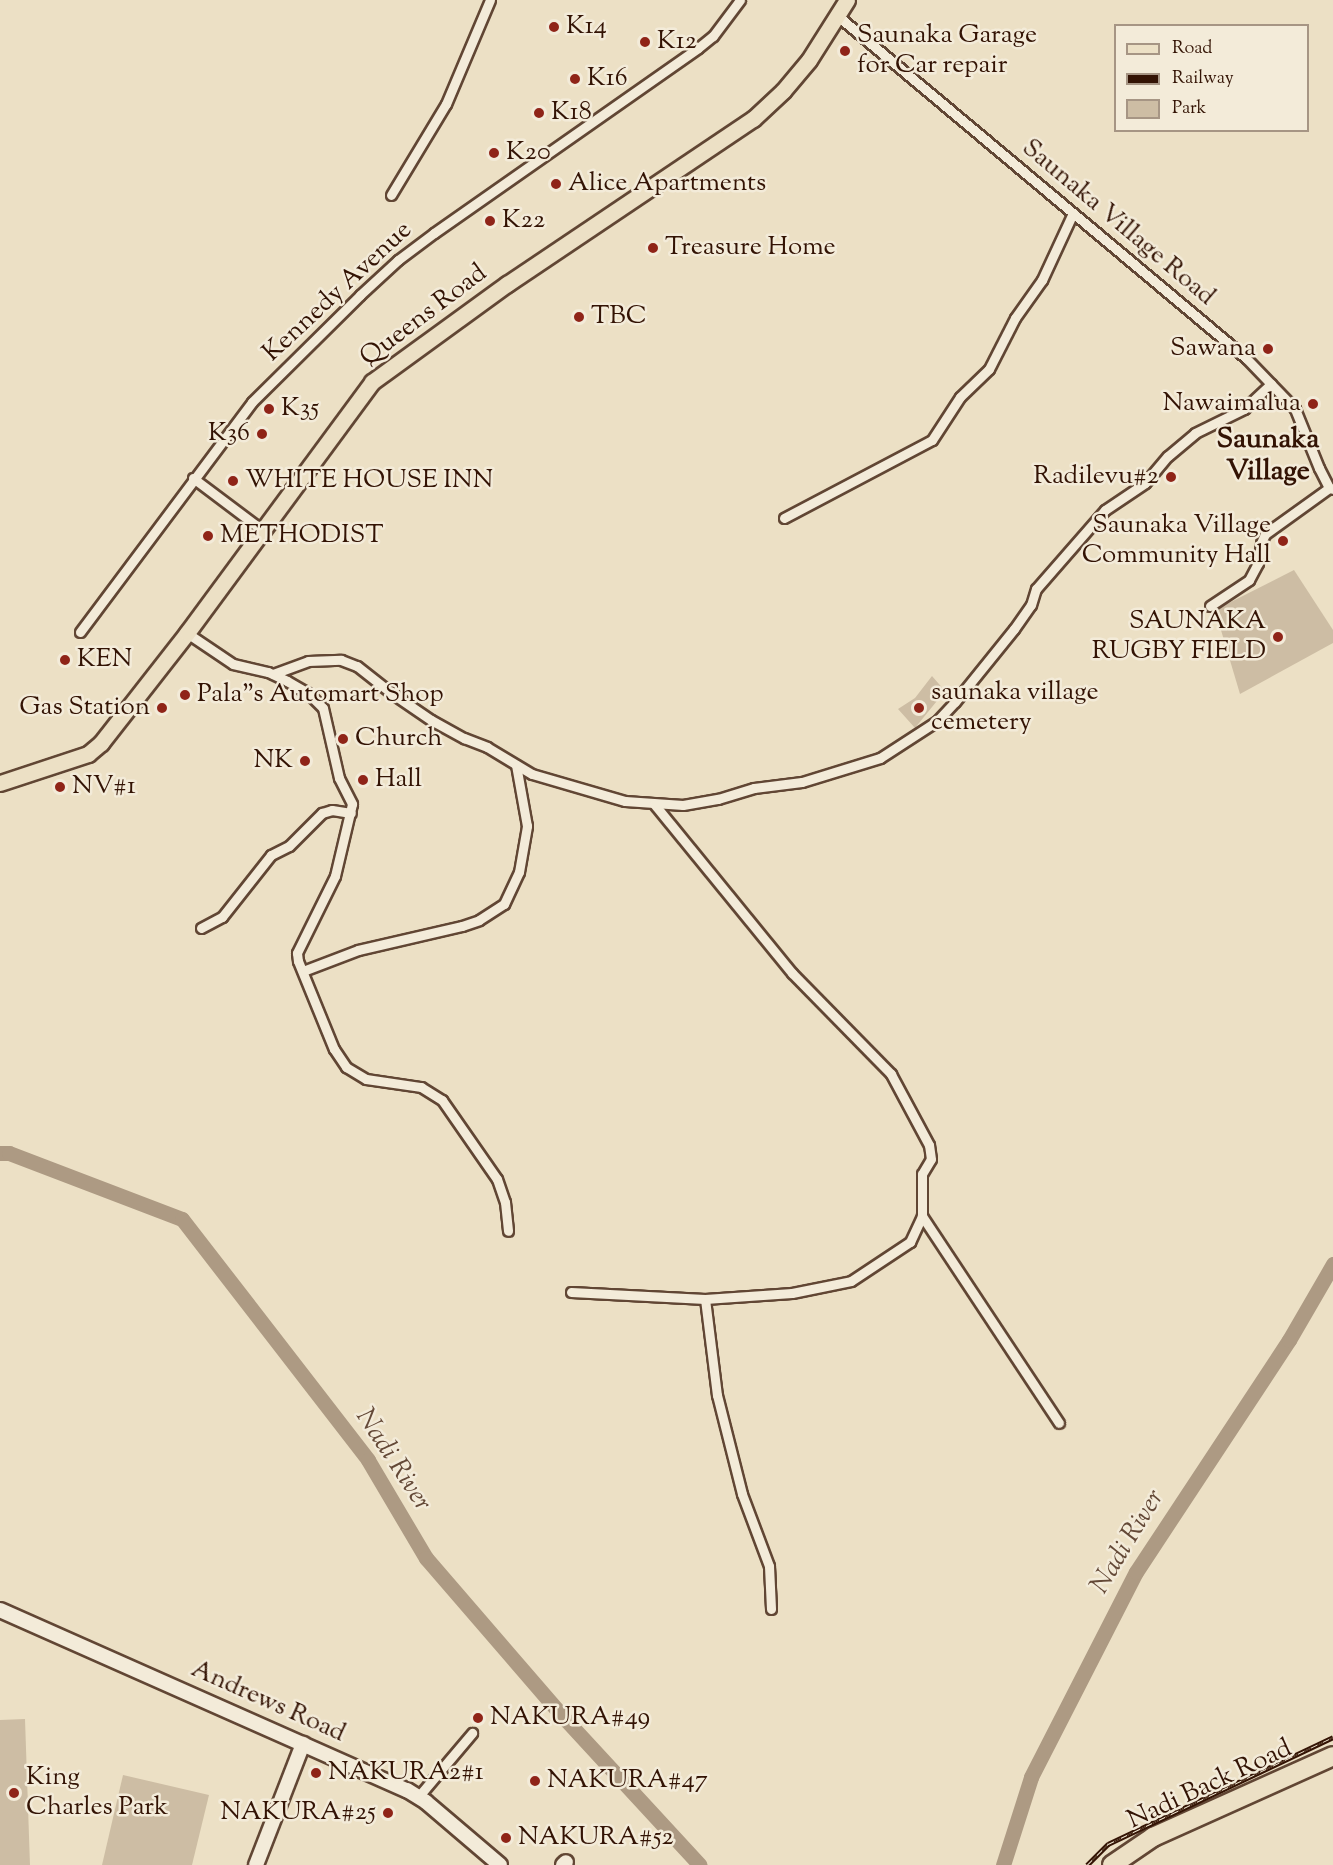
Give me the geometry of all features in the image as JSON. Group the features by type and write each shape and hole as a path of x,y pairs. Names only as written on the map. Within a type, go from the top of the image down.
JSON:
{"highway":[{"name":"Nadi Back Road","path":"1112,1865 1153,1837 1333,1756"}],"main road":[{"name":"Queens Road","path":"0,783 88,754 110,732 187,633 372,382 507,284 753,119 802,68 839,17 847,0"},
{"name":"Andrews Road","path":"0,1610 418,1797 500,1865"},
{"path":"256,1865 303,1744"}],"street":[{"path":"391,195 453,90 490,0"},
{"name":"Kennedy Avenue","path":"80,632 252,402 398,260 698,48 713,36 740,0"},
{"name":"Saunaka Village Road","path":"839,17 1246,357 1295,409 1331,488"},
{"path":"784,518 932,440 960,397 989,369 1015,318 1042,280 1073,213"},
{"path":"273,674 308,661 341,660 357,666 431,720 532,774 625,801 683,805 718,799 754,788 802,782 880,758 937,721 1014,629 1031,605 1036,589 1105,510 1145,483 1168,456 1196,433 1244,409 1271,384"},
{"path":"193,478 261,530"},
{"path":"1210,606 1249,579 1258,563 1265,534 1331,488"},
{"path":"187,633 233,664 273,674 308,693 323,708 339,778 352,804 335,876 297,953 303,971 334,1049 346,1067 366,1079 427,1089 442,1100 497,1179 505,1202 508,1231"},
{"path":"303,971 358,950 462,926 479,920 504,904 519,872 525,849 527,826 516,765"},
{"path":"572,1292 705,1299 792,1293 851,1281 910,1242 922,1216 922,1174 931,1159 929,1145 891,1074 792,973 654,804"},
{"path":"201,928 222,916 271,855 288,846 322,813 332,810 351,813"},
{"path":"922,1216 1059,1423"},
{"path":"705,1299 717,1395 741,1494 769,1566 771,1609"},
{"path":"418,1797 472,1733"}],"green space":[{"name":"SAUNAKA RUGBY FIELD","path":"1294,570 1333,630 1333,643 1240,694 1215,610"},
{"name":"saunaka village cemetery","path":"932,676 945,691 915,728 898,709 915,698"},
{"name":"King Charles Park","path":"25,1719 30,1865 0,1865 0,1720"},
{"path":"123,1775 209,1795 192,1865 102,1865"}],"waterway":[{"name":"Nadi River","path":"0,1153 9,1153 182,1219 368,1460 426,1558 566,1720 700,1865"},
{"name":"Nadi River","path":"1003,1865 1031,1777 1136,1572 1289,1340 1333,1264"}],"railway":[{"path":"1087,1865 1108,1844 1333,1737"}],"place":[{"name":"K14","path":"554,27"},
{"name":"K12","path":"645,42"},
{"name":"Saunaka Garage for Car repair","path":"845,51"},
{"name":"K16","path":"575,79"},
{"name":"K18","path":"539,113"},
{"name":"K20","path":"494,153"},
{"name":"Alice Apartments","path":"556,184"},
{"name":"K22","path":"490,221"},
{"name":"Treasure Home","path":"653,248"},
{"name":"TBC","path":"579,317"},
{"name":"Sawana","path":"1268,349"},
{"name":"Nawaimalua","path":"1313,404"},
{"name":"K35","path":"269,409"},
{"name":"K36","path":"262,434"},
{"name":"Radilevu#2","path":"1171,477"},
{"name":"WHITE HOUSE INN","path":"233,481"},
{"name":"METHODIST","path":"208,536"},
{"name":"Saunaka Village Community Hall","path":"1283,541"},
{"name":"SAUNAKA RUGBY FIELD","path":"1278,637"},
{"name":"KEN","path":"65,660"},
{"name":"Pala\"s Automart Shop","path":"185,695"},
{"name":"Gas Station","path":"162,708"},
{"name":"saunaka village cemetery","path":"919,708"},
{"name":"Church","path":"343,739"},
{"name":"NK","path":"305,761"},
{"name":"Hall","path":"363,780"},
{"name":"NV#1","path":"60,787"},
{"name":"NAKURA#49","path":"478,1718"},
{"name":"NAKURA2#1","path":"316,1773"},
{"name":"NAKURA#47","path":"535,1781"},
{"name":"King Charles Park","path":"14,1793"},
{"name":"NAKURA#25","path":"388,1813"},
{"name":"NAKURA#52","path":"506,1838"}],"district":[{"name":"Saunaka Village","path":"1268,456"}]}
